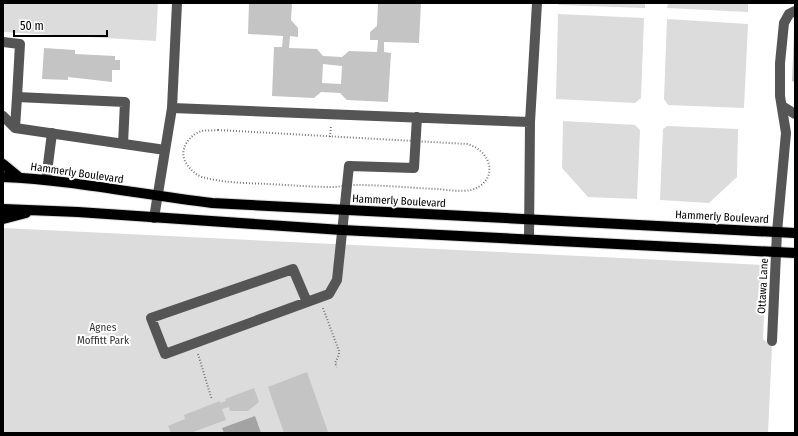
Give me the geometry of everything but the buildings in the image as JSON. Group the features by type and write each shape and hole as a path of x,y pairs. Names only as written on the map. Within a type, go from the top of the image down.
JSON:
{"main road":[{"path":"3,164 20,178"},
{"name":"Hammerly Boulevard","path":"3,177 46,180 158,197 212,203 795,233"},
{"path":"3,209 342,230 795,254"},
{"path":"3,219 38,210"}],"street":[{"path":"154,218 172,108 177,3"},
{"path":"529,239 530,122 537,3"},
{"name":"Ottawa Lane","path":"772,341 777,232 786,133 780,96 780,63 784,22 789,14 795,11"},
{"path":"3,42 20,44 15,128"},
{"path":"17,97 125,102 123,144"},
{"path":"782,106 795,114"},
{"path":"172,108 530,122"},
{"path":"3,116 15,128 165,150"},
{"path":"306,302 293,269 151,318 166,354 329,294 337,280 349,166 414,168 417,117"},
{"path":"46,180 52,133"},
{"path":"784,157 795,151"}],"path":[{"path":"218,130 416,141 476,146 489,159 488,177 482,184 471,190 347,186 334,187 236,182 201,177 189,169 183,157 184,146 191,138 201,131 218,130"},
{"path":"319,297 339,351 340,355 335,363 337,367"},
{"path":"195,343 212,400"}],"green space":[{"path":"3,3 158,3 156,41 3,32"},
{"path":"558,3 645,3 645,8 558,5"},
{"path":"668,3 748,3 748,12 667,8"},
{"path":"558,14 644,18 641,98 635,103 556,99"},
{"path":"667,19 748,24 744,108 668,105 664,99"},
{"path":"563,121 635,125 640,130 637,199 588,197 562,168"},
{"path":"667,126 738,129 737,177 709,203 660,200 663,129"},
{"name":"Agnes Moffitt Park","path":"3,228 766,265 763,339 772,347 768,433 3,433"}],"shaded area":[{"path":"255,416 261,433 224,433 222,428"}]}
